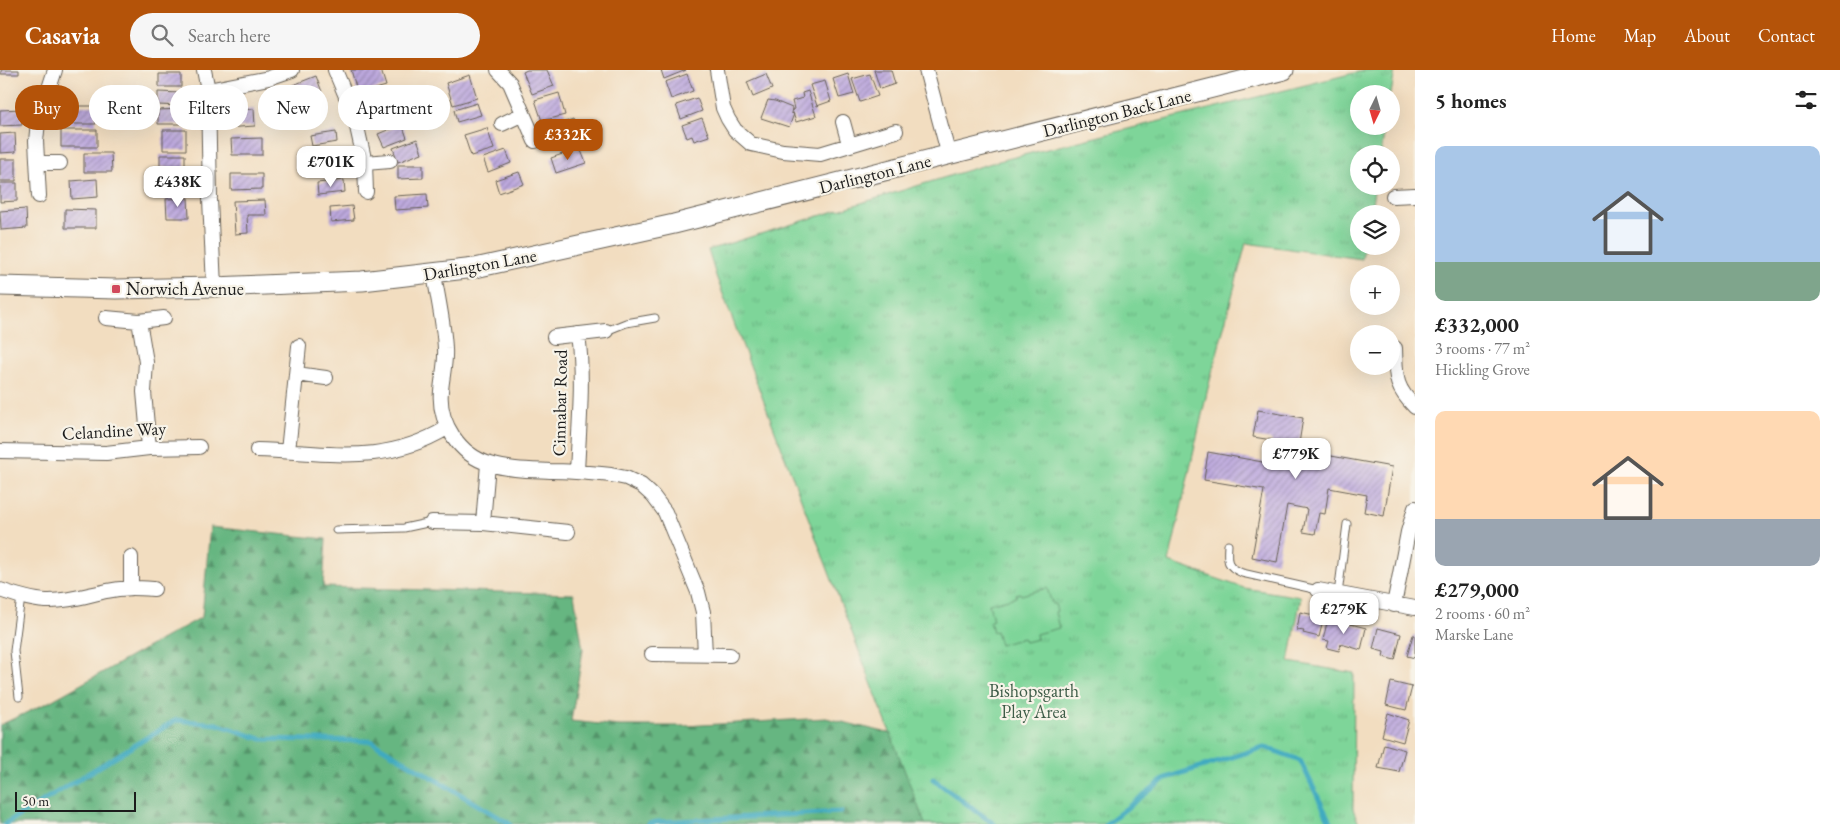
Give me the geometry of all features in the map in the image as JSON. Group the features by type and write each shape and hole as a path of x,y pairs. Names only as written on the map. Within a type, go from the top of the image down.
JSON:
{"street":[{"path":"39,196 36,141 38,122 55,70"},
{"path":"204,70 207,85"},
{"path":"233,85 269,78 292,70"},
{"path":"335,70 355,118 365,163 366,192"},
{"path":"498,70 510,83 535,141"},
{"path":"716,70 720,97 726,114 735,130 750,144 783,151 820,154 896,131"},
{"path":"926,70 949,156"},
{"name":"Darlington Back Lane","path":"949,156 1284,70"},
{"path":"502,124 523,114"},
{"path":"843,122 849,144"},
{"path":"209,130 214,288"},
{"name":"Darlington Lane","path":"0,286 116,289 214,288 362,281 434,274 475,268 567,249 949,156"},
{"path":"365,163 390,161"},
{"path":"37,163 60,163"},
{"path":"1393,196 1415,195"},
{"path":"434,274 445,348 445,364 440,392 442,409 447,428 456,442 488,464 510,469 577,472 626,478 641,485 653,496 665,512 698,592 703,612 705,655"},
{"path":"106,318 139,321 164,318"},
{"path":"139,321 146,362 144,392 149,448"},
{"name":"Cinnabar Road","path":"554,337 606,331"},
{"name":"Cinnabar Road","path":"577,472 582,385 582,358 578,334"},
{"path":"288,451 300,346"},
{"path":"296,374 326,378"},
{"path":"1396,375 1399,388 1415,408"},
{"path":"257,450 351,455 378,454 404,448 429,439 447,428"},
{"name":"Celandine Way","path":"0,451 106,453 149,448 199,447"},
{"path":"483,522 488,464"},
{"path":"1394,605 1408,532 1415,508"},
{"path":"432,522 483,522 568,532"},
{"path":"131,557 131,587"},
{"path":"0,590 21,597 45,601 69,600 109,590 131,587 154,589"},
{"path":"1318,590 1415,608"},
{"path":"652,654 730,655"}],"lane":[{"path":"606,331 626,323 655,318"},
{"path":"336,530 404,528 432,522"},
{"path":"1338,595 1346,524"},
{"path":"1228,545 1227,559 1232,569 1242,573 1318,590"},
{"path":"19,697 14,651 21,597"}],"green space":[{"name":"Bishopsgarth Play Area","path":"1366,70 1395,70 1392,85 1350,85 1350,135 1384,135 1382,145 1350,145 1350,195 1373,195 1372,205 1350,205 1350,255 1363,255 1362,259 1246,243 1208,388 1169,562 1244,588 1301,597 1289,662 1354,673 1353,809 1359,824 925,824 716,276 708,250 995,162"},
{"path":"210,527 326,539 323,587 574,594 583,650 571,721 619,726 684,726 826,718 959,750 1041,824 0,824 0,725 49,702 202,617"},
{"path":"1047,588 1052,604 1055,604 1059,628 1036,634 1037,639 1025,642 1023,638 1000,645 996,631 993,632 990,621 993,620 989,604 1016,597 1016,594 1020,593 1021,595"}],"building":[{"path":"1,70 19,70 19,74 1,74"},
{"path":"351,70 381,70 386,85 355,85"},
{"path":"527,70 547,70 554,86 532,94 523,72"},
{"path":"661,70 686,70 664,79"},
{"path":"874,70 891,70 895,84 880,89"},
{"path":"159,74 181,74 181,85 160,87"},
{"path":"687,74 693,91 671,99 665,82"},
{"path":"766,74 772,89 753,97 747,82"},
{"path":"848,74 854,94 839,98 833,79"},
{"path":"870,74 878,96 860,102 852,79"},
{"path":"470,75 477,98 453,105 450,96 450,85 447,85 446,83"},
{"path":"316,76 319,85 293,85"},
{"path":"825,81 831,101 817,106 810,85"},
{"path":"808,91 816,116 796,122 792,110 794,109 792,101 803,98 802,93"},
{"path":"160,92 170,92 170,106 160,105"},
{"path":"559,93 565,115 542,121 535,100"},
{"path":"697,98 702,111 681,119 676,105"},
{"path":"768,100 792,108 791,113 794,114 789,127 761,118"},
{"path":"477,103 481,115 457,122 454,110"},
{"path":"79,106 89,106 89,124 79,124"},
{"path":"15,109 15,125 0,126 0,110"},
{"path":"248,109 254,109 255,126 248,126"},
{"path":"160,110 170,110 170,124 160,124"},
{"path":"702,118 709,136 694,141 692,136 687,138 682,125"},
{"path":"573,119 578,133 556,142 550,128"},
{"path":"487,128 494,149 471,156 464,135"},
{"path":"61,130 97,130 97,147 61,147"},
{"path":"163,130 186,130 186,150 163,150"},
{"path":"388,130 404,130 407,138 384,147 378,134"},
{"path":"336,132 337,142 312,146 310,136"},
{"path":"15,133 16,152 0,153 0,134"},
{"path":"262,138 262,155 232,155 231,139"},
{"path":"417,139 422,153 398,162 393,148"},
{"path":"580,148 586,163 556,173 551,158"},
{"path":"506,150 511,163 488,172 483,158"},
{"path":"84,153 111,153 112,172 84,172"},
{"path":"339,154 341,174 315,176 314,157"},
{"path":"160,155 185,155 185,168 160,167"},
{"path":"0,159 16,159 16,181 0,181"},
{"path":"398,165 423,165 423,178 398,179"},
{"path":"519,172 524,184 499,193 495,180"},
{"path":"160,173 183,173 183,186 160,186"},
{"path":"231,174 262,174 262,189 231,190"},
{"path":"97,179 98,197 72,199 71,181"},
{"path":"344,180 345,192 318,195 317,183"},
{"path":"0,183 17,183 17,201 0,202"},
{"path":"427,194 428,208 395,210 394,196"},
{"path":"188,198 189,218 167,218 166,199"},
{"path":"265,200 266,215 247,215 248,233 235,234 233,201"},
{"path":"352,206 354,220 331,222 330,208"},
{"path":"26,209 27,228 1,230 0,211"},
{"path":"65,209 96,210 96,228 65,228"},
{"path":"1258,410 1303,418 1298,450 1392,467 1384,516 1364,512 1367,495 1329,488 1325,514 1319,513 1315,534 1303,532 1307,509 1287,505 1277,562 1252,557 1264,490 1204,480 1208,452 1268,463 1272,440 1253,437"},
{"path":"1300,612 1324,617 1319,637 1297,630"},
{"path":"1328,618 1366,628 1361,650 1341,644 1339,651 1327,648 1329,641 1323,640"},
{"path":"1378,628 1401,634 1395,660 1383,657 1384,652 1373,649"},
{"path":"1413,635 1415,635 1415,658 1407,656"},
{"path":"1391,682 1412,687 1406,710 1386,705"},
{"path":"1388,713 1409,720 1403,742 1382,736"},
{"path":"1384,744 1405,750 1399,772 1378,768"}],"waterway":[{"path":"5,824 176,720 217,724 261,739 371,741 510,824"},
{"path":"1106,824 1166,778 1264,747 1300,760 1331,824"},
{"path":"933,779 994,824"},
{"path":"649,824 841,812"}],"place":[{"name":"Norwich Avenue","path":"116,289"}]}
